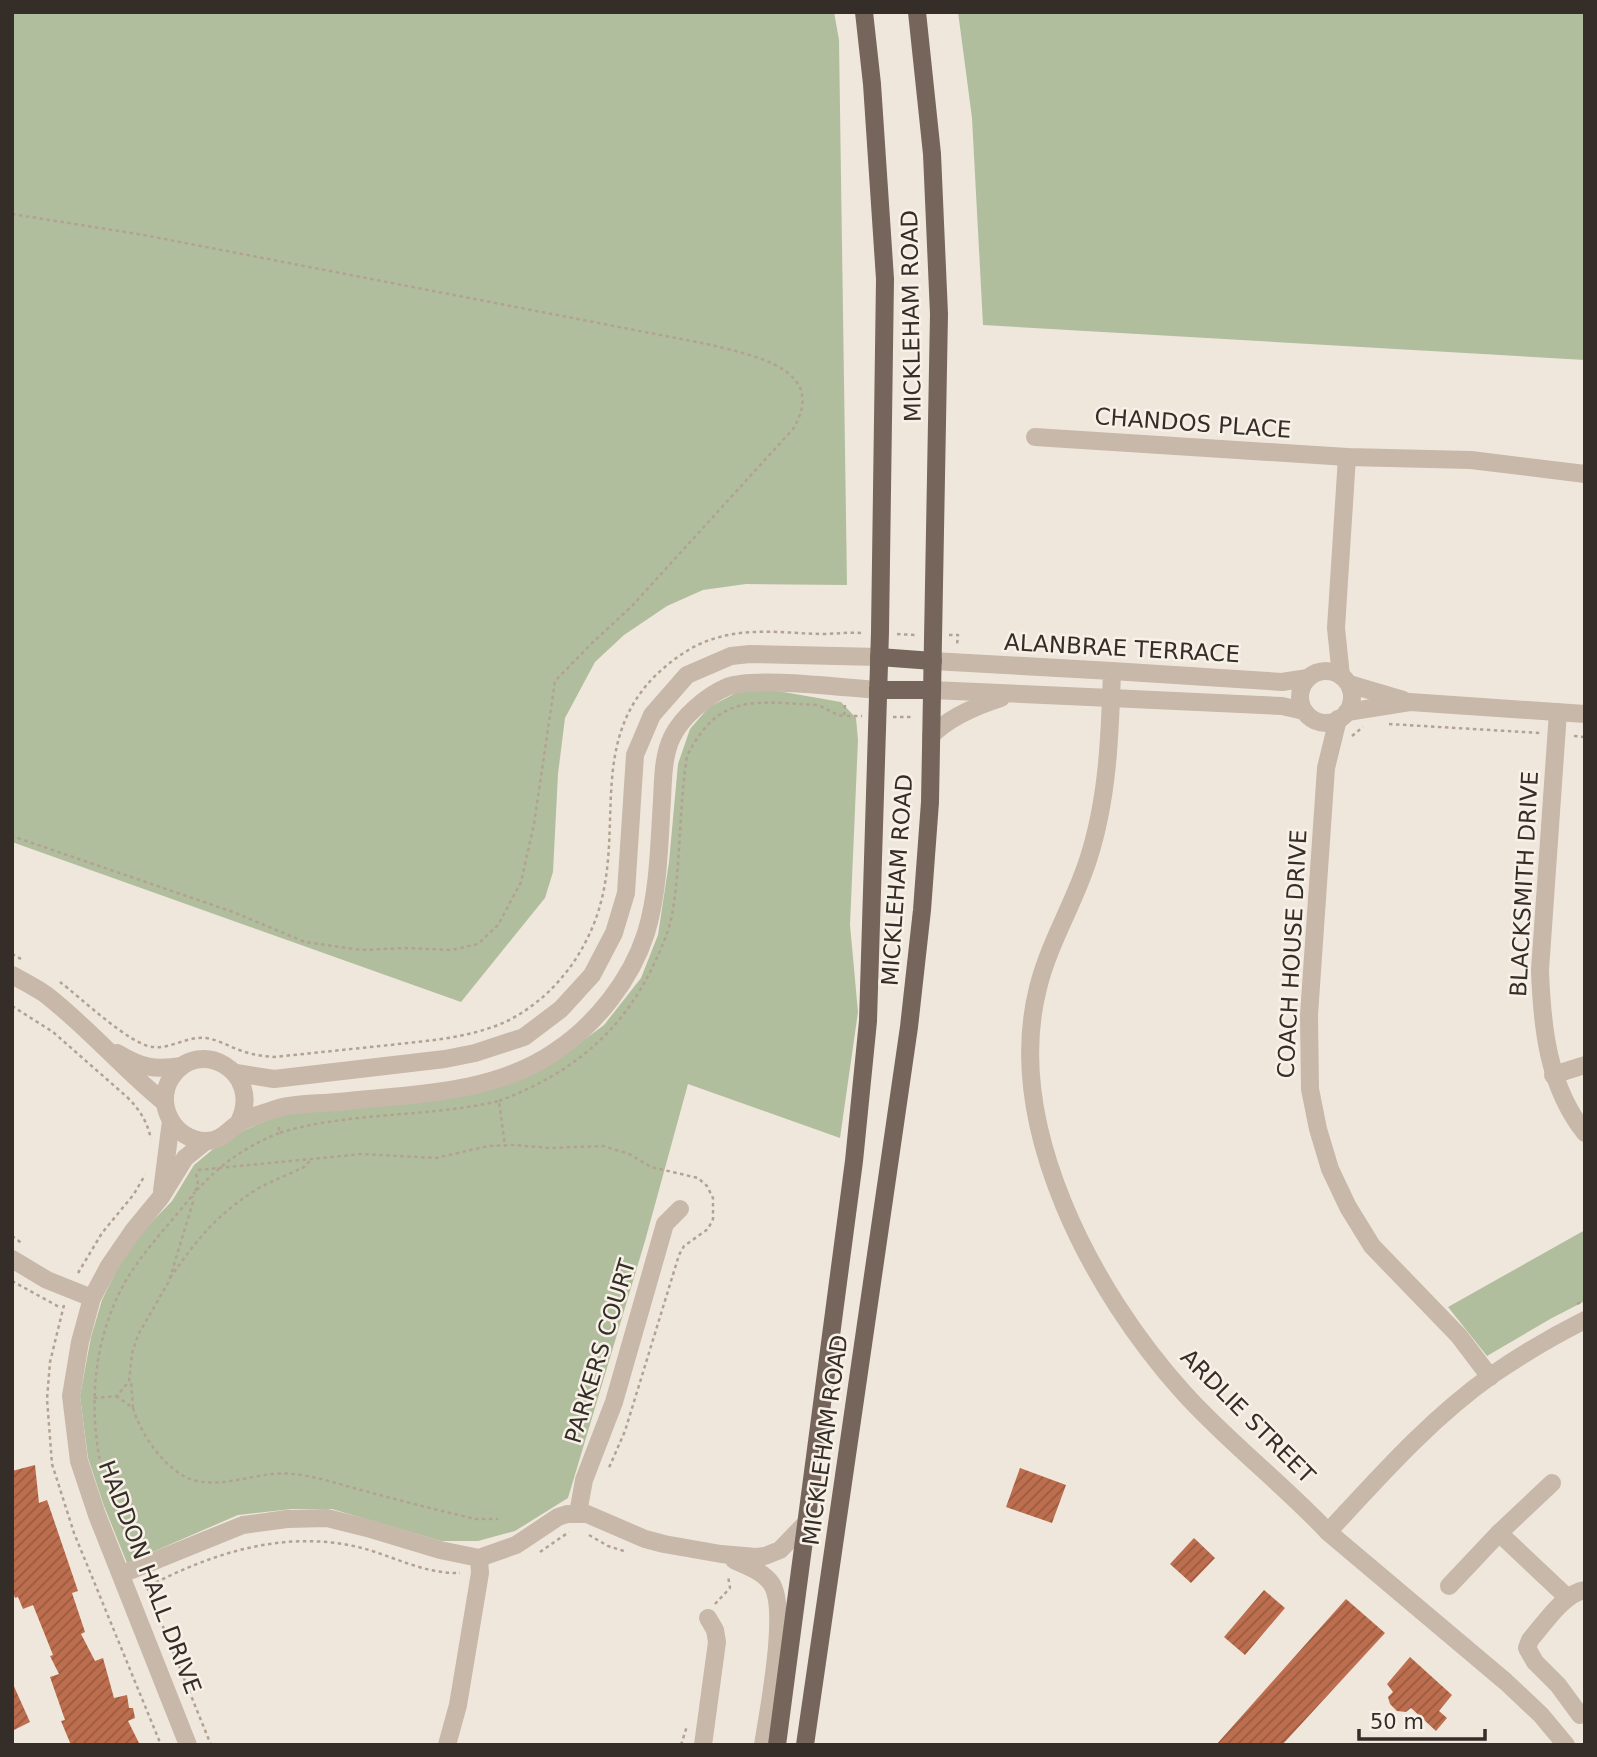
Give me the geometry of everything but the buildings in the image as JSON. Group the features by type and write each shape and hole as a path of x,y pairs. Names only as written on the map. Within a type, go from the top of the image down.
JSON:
{"main road":[{"name":"MICKLEHAM ROAD","path":"777,1745 854,1161 868,1021 879,657 885,279 873,96 864,12"},
{"name":"MICKLEHAM ROAD","path":"805,1745 909,1027 930,802 939,314 932,154 917,12"},
{"path":"879,657 933,661"},
{"path":"878,690 932,690"}],"street":[{"name":"CHANDOS PLACE","path":"1035,437 1347,457 1471,460 1585,474"},
{"path":"1343,716 1352,698 1345,680 1336,628 1347,457"},
{"path":"1311,716 1300,694 1314,675 1336,628"},
{"path":"236,1073 274,1079 445,1059 475,1053 524,1037 561,1009 592,975 614,933 626,893 635,755 652,715 687,675 731,656 750,654 879,657"},
{"name":"ALANBRAE TERRACE","path":"933,661 1282,682 1314,675"},
{"name":"ARDLIE STREET","path":"1112,671 1104,787 1098,827 1088,862 1044,965 1033,1012 1030,1069 1033,1099 1042,1138 1062,1196 1102,1280 1144,1345 1192,1401 1302,1503 1328,1532 1506,1682 1549,1724 1566,1745"},
{"path":"1314,675 1328,671 1345,680 1410,702 1585,714"},
{"path":"239,1122 282,1107 442,1091 493,1082 519,1072 555,1052 596,1017 626,976 646,934 656,891 665,760 672,737 681,723 703,702 729,686 758,682 878,690"},
{"path":"932,690 1282,706 1332,722 1343,716 1410,702"},
{"path":"931,736 946,723 985,703 1011,695"},
{"name":"BLACKSMITH DRIVE","path":"1558,712 1540,970 1543,1022 1553,1075 1565,1102 1585,1133"},
{"name":"COACH HOUSE DRIVE","path":"1311,716 1326,768"},
{"name":"COACH HOUSE DRIVE","path":"1343,716 1326,768 1308,1047 1310,1089 1318,1129 1339,1188 1372,1246 1459,1336 1490,1377"},
{"path":"12,975 44,994 99,1042 130,1075 164,1103"},
{"path":"99,1042 137,1065 158,1070 182,1066 195,1060 209,1060 223,1063 236,1073 243,1085 246,1100 244,1113 229,1133 206,1141 192,1139 180,1132 170,1121"},
{"path":"1553,1075 1585,1065"},
{"path":"161,1197 170,1121 164,1103 166,1089 172,1076 182,1066"},
{"name":"HADDON HALL DRIVE","path":"188,1745 97,1515 79,1461 71,1396 80,1342 92,1298 108,1266 161,1197 185,1158 206,1141"},
{"name":"PARKERS COURT","path":"578,1513 584,1480 614,1402 665,1224 680,1209"},
{"path":"12,1259 47,1280 92,1298"},
{"path":"1328,1532 1405,1450 1490,1377 1558,1334 1580,1312"},
{"path":"1449,1586 1552,1483"},
{"path":"122,1574 243,1525 287,1519 327,1518 440,1550 479,1558 516,1545 558,1517 578,1513 587,1514 645,1539 722,1555 756,1557 772,1554 788,1543 806,1523"},
{"path":"1499,1534 1567,1597"},
{"path":"722,1555 764,1576 771,1583 777,1601 779,1627 763,1745"},
{"path":"447,1745 458,1705 480,1573 479,1558"},
{"path":"1580,1715 1558,1685 1535,1662 1527,1648 1530,1640 1567,1597 1575,1591 1585,1590"},
{"path":"703,1745 718,1642 708,1618"}],"path":[{"path":"12,214 144,235 712,345 759,357 791,373 802,393 803,412 793,429 631,607 555,681 534,824 521,883 498,925 478,944 451,950 362,950 305,942 233,912 12,836"},
{"path":"54,977 139,1044 152,1048 165,1047 192,1038 206,1038 257,1056 274,1057 453,1038 488,1029 515,1017 559,982 578,957 592,930 602,897 606,871 614,748 632,704 645,685 664,666 686,651 710,640 740,633 768,631 829,634 851,632"},
{"path":"1345,742 1367,724"},
{"path":"1385,724 1585,737"},
{"path":"12,954 29,963"},
{"path":"127,1097 139,1109 148,1124 151,1150 167,1156"},
{"path":"279,1133 247,1148 216,1169 195,1192 198,1184 193,1168 204,1171 216,1169 362,1154 436,1158 488,1146 514,1145 550,1148 603,1146 629,1154 651,1167 698,1178 707,1186 713,1198 713,1219 708,1229 684,1246 679,1255 625,1431 603,1481"},
{"path":"116,1396 130,1381 132,1353 138,1335 194,1243 212,1223 262,1187 304,1167 312,1160"},
{"path":"169,1281 193,1202 192,1196"},
{"path":"1580,1312 1585,1300"},
{"path":"131,1374 133,1408 143,1433 152,1447 191,1480 219,1483 267,1474 301,1475 475,1519 498,1519"},
{"path":"94,1398 116,1396 133,1408"},
{"path":"147,1587 211,1745"}],"green space":[{"path":"12,12 834,12 839,40 847,585 746,584 703,590 667,606 624,635 595,662 565,718 558,774 553,872 545,898 461,1002 12,842"},
{"path":"958,12 1585,12 1585,360 983,325 972,118"},
{"path":"761,688 841,702 856,718 858,740 850,925 858,1012 840,1138 688,1084 645,1241 568,1498 515,1531 478,1541 441,1541 332,1509 292,1509 238,1515 127,1563 88,1458 80,1396 91,1337 102,1300 119,1265 143,1231 172,1201 194,1165 212,1150 245,1130 286,1112 445,1096 557,1060 604,1025 641,978 658,935 669,862 678,764 690,729 709,707 736,693"},
{"path":"1585,1230 1585,1301 1487,1356 1448,1307"}]}
